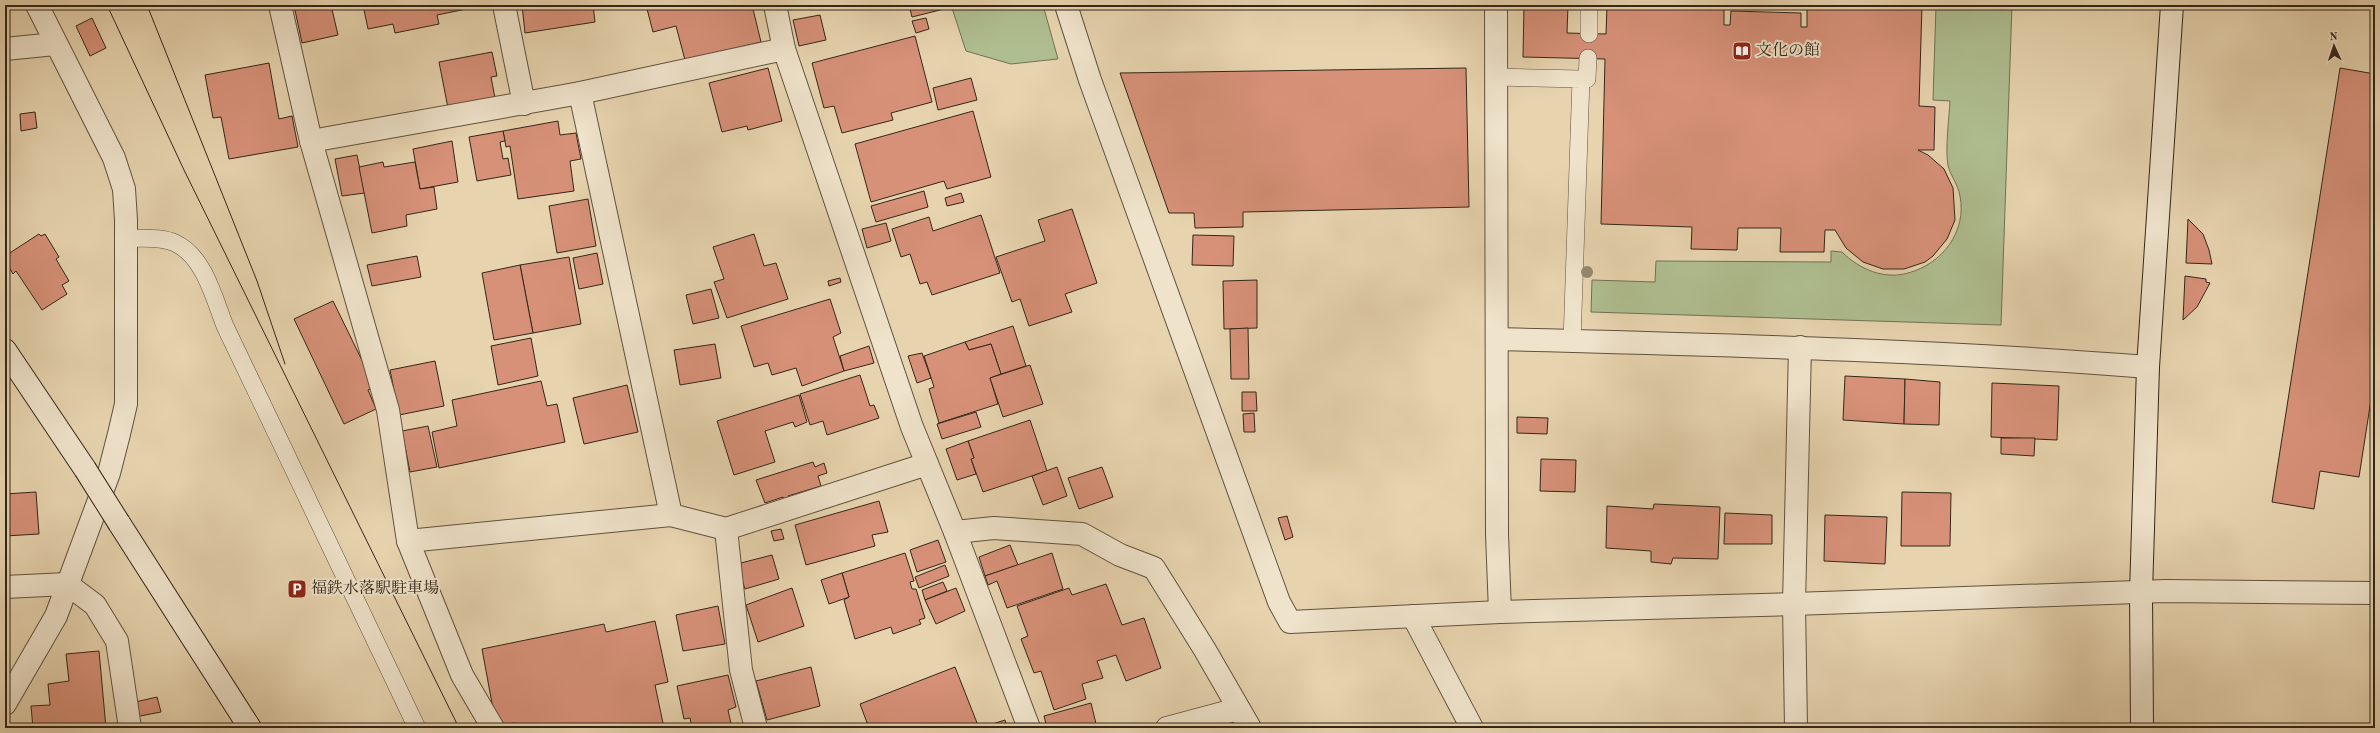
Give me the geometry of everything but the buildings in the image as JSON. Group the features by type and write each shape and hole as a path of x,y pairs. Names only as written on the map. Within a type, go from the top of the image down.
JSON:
{"street":[{"path":"5,704 56,616 109,473 126,404 126,204 120,175 114,158 55,44 37,5"},
{"path":"280,5 311,141 388,410 408,541 462,675 493,728"},
{"path":"504,5 524,104"},
{"path":"775,5 784,49 912,427 955,532 1028,728"},
{"path":"1066,5 1090,80 1268,572 1279,602 1290,622 1500,612 1794,604 2165,591 2375,593"},
{"path":"1496,5 1498,339 1497,534 1500,612"},
{"path":"2142,728 2141,593 2148,366 2172,5"},
{"path":"5,49 55,44"},
{"path":"311,141 524,104 784,49"},
{"path":"580,93 671,515"},
{"path":"1498,339 1800,347 2049,359 2148,366"},
{"path":"1796,728 1794,604 1800,347"},
{"path":"5,350 85,469 250,728"},
{"path":"408,541 671,515 726,529 927,464"},
{"path":"955,532 994,528 1082,534 1120,555 1154,568 1205,650 1250,728"},
{"path":"726,529 741,670 756,728"},
{"path":"5,587 67,584 95,605 117,642 130,728"},
{"path":"1413,616 1472,728"},
{"path":"1167,728 1238,709"}],"lane":[{"path":"1588,34 1589,5"},
{"path":"1496,77 1587,79 1588,58"},
{"path":"1572,341 1580,80"},
{"path":"126,238 156,239 175,242 193,255 206,280 225,326 417,728"}],"green space":[{"path":"951,5 1043,5 1058,59 1011,64 966,51"},
{"path":"1936,5 2012,5 2001,325 1591,312 1592,280 1655,282 1656,261 1831,262 1831,251 1842,252 1856,263 1872,272 1899,275 1920,269 1941,254 1956,234 1960,222 1961,209 1959,192 1949,168 1947,158 1950,101 1933,100"}],"tram line":[{"path":"107,5 184,170 459,728"},
{"path":"147,5 257,281 285,364"}],"place":[{"name":"文化の館","path":"1742,51"},
{"name":"福鉄水落駅駐車場","path":"297,589"}]}
